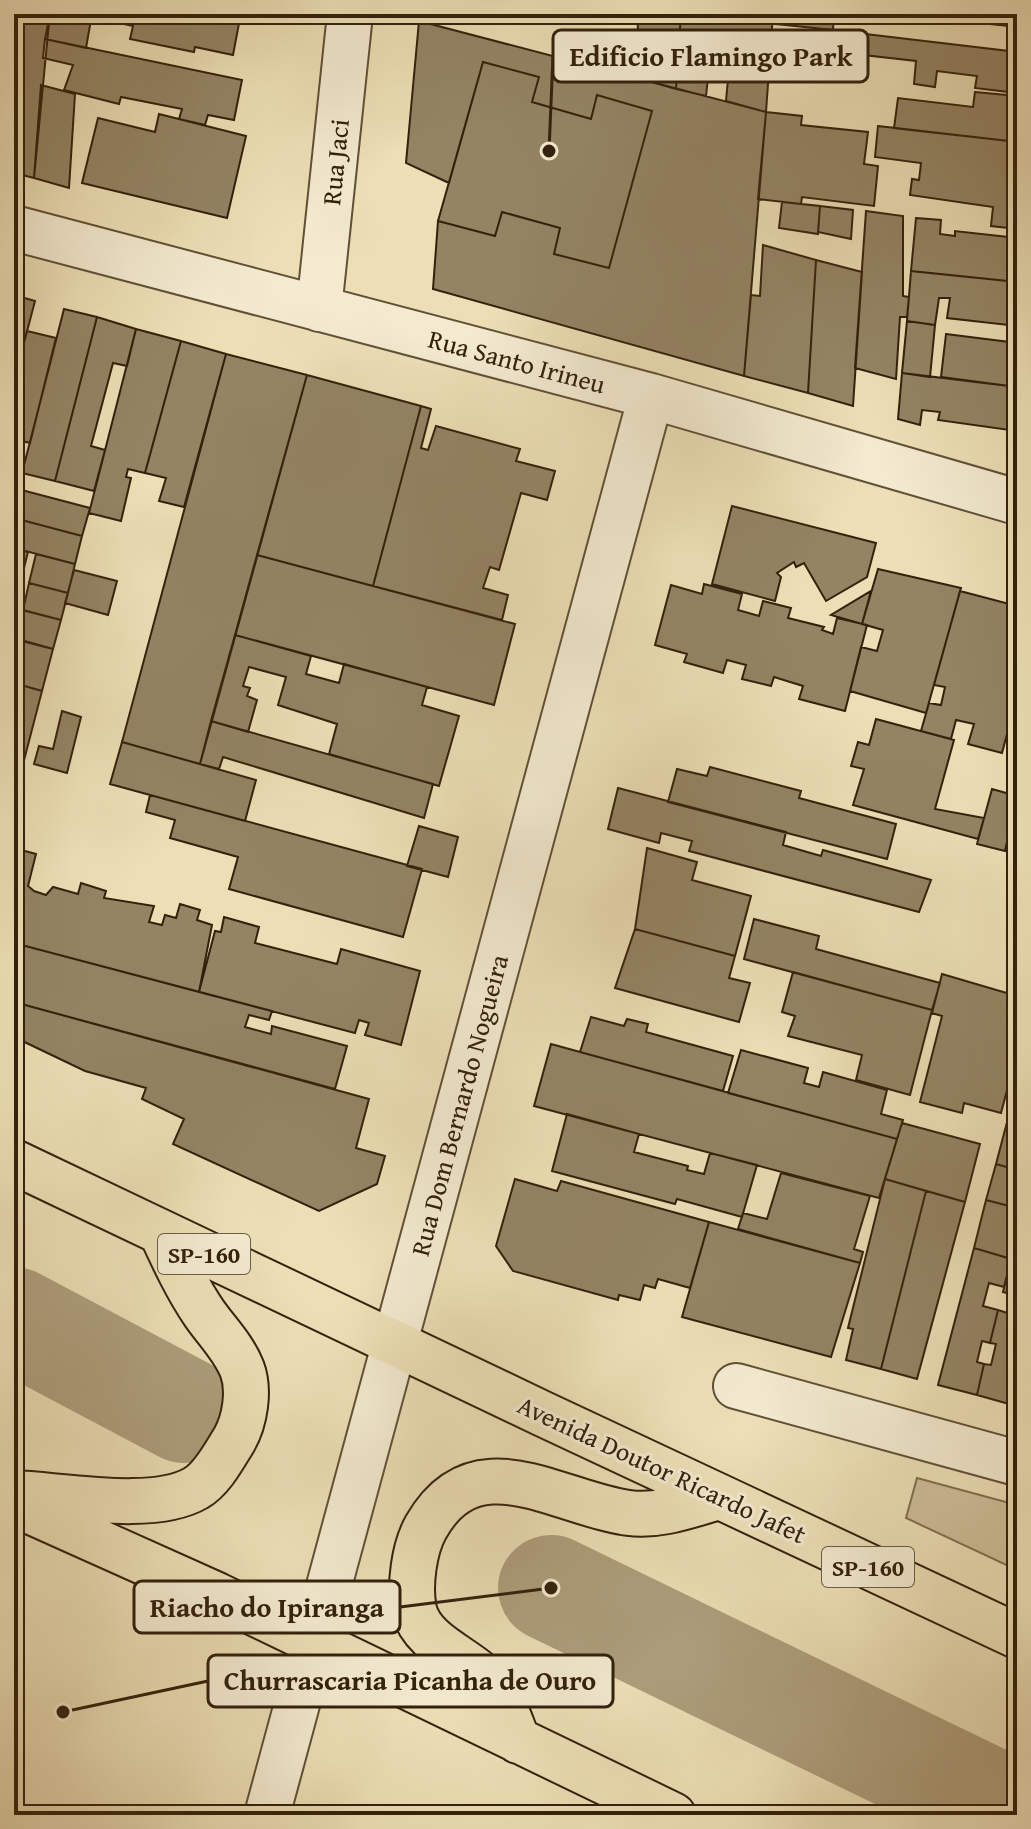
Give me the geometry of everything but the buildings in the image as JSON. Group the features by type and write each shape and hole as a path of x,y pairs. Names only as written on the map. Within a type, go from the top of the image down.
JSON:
{"main road":[{"name":"SP-160","path":"14,1162 161,1232 393,1351"},
{"path":"14,1493 137,1501 173,1497 198,1488 220,1462 238,1433 247,1394 243,1373 230,1344 205,1315 185,1282 161,1232"},
{"name":"Avenida Doutor Ricardo Jafet","path":"393,1351 719,1497 1017,1636"},
{"path":"518,1741 488,1681 431,1637 415,1613 413,1584 420,1538 436,1510 460,1490 493,1480 534,1484 629,1513 663,1513 719,1497"},
{"path":"14,1504 217,1595 673,1815"}],"street":[{"name":"Rua Jaci","path":"319,309 350,14"},
{"name":"Rua Santo Irineu","path":"14,228 651,396 1017,502"},
{"name":"Rua Dom Bernardo Nogueira","path":"267,1815 651,396"},
{"path":"736,1386 1017,1463"}],"shaded area":[{"path":"917,1478 1017,1505 1017,1570 906,1518"}],"waterway":[{"path":"14,1320 184,1410"},
{"path":"551,1588 1017,1814"}],"place":[{"name":"Edificio Flamingo Park","path":"549,151"},
{"name":"Riacho do Ipiranga","path":"551,1588"},
{"name":"Churrascaria Picanha de Ouro","path":"63,1712"}]}
